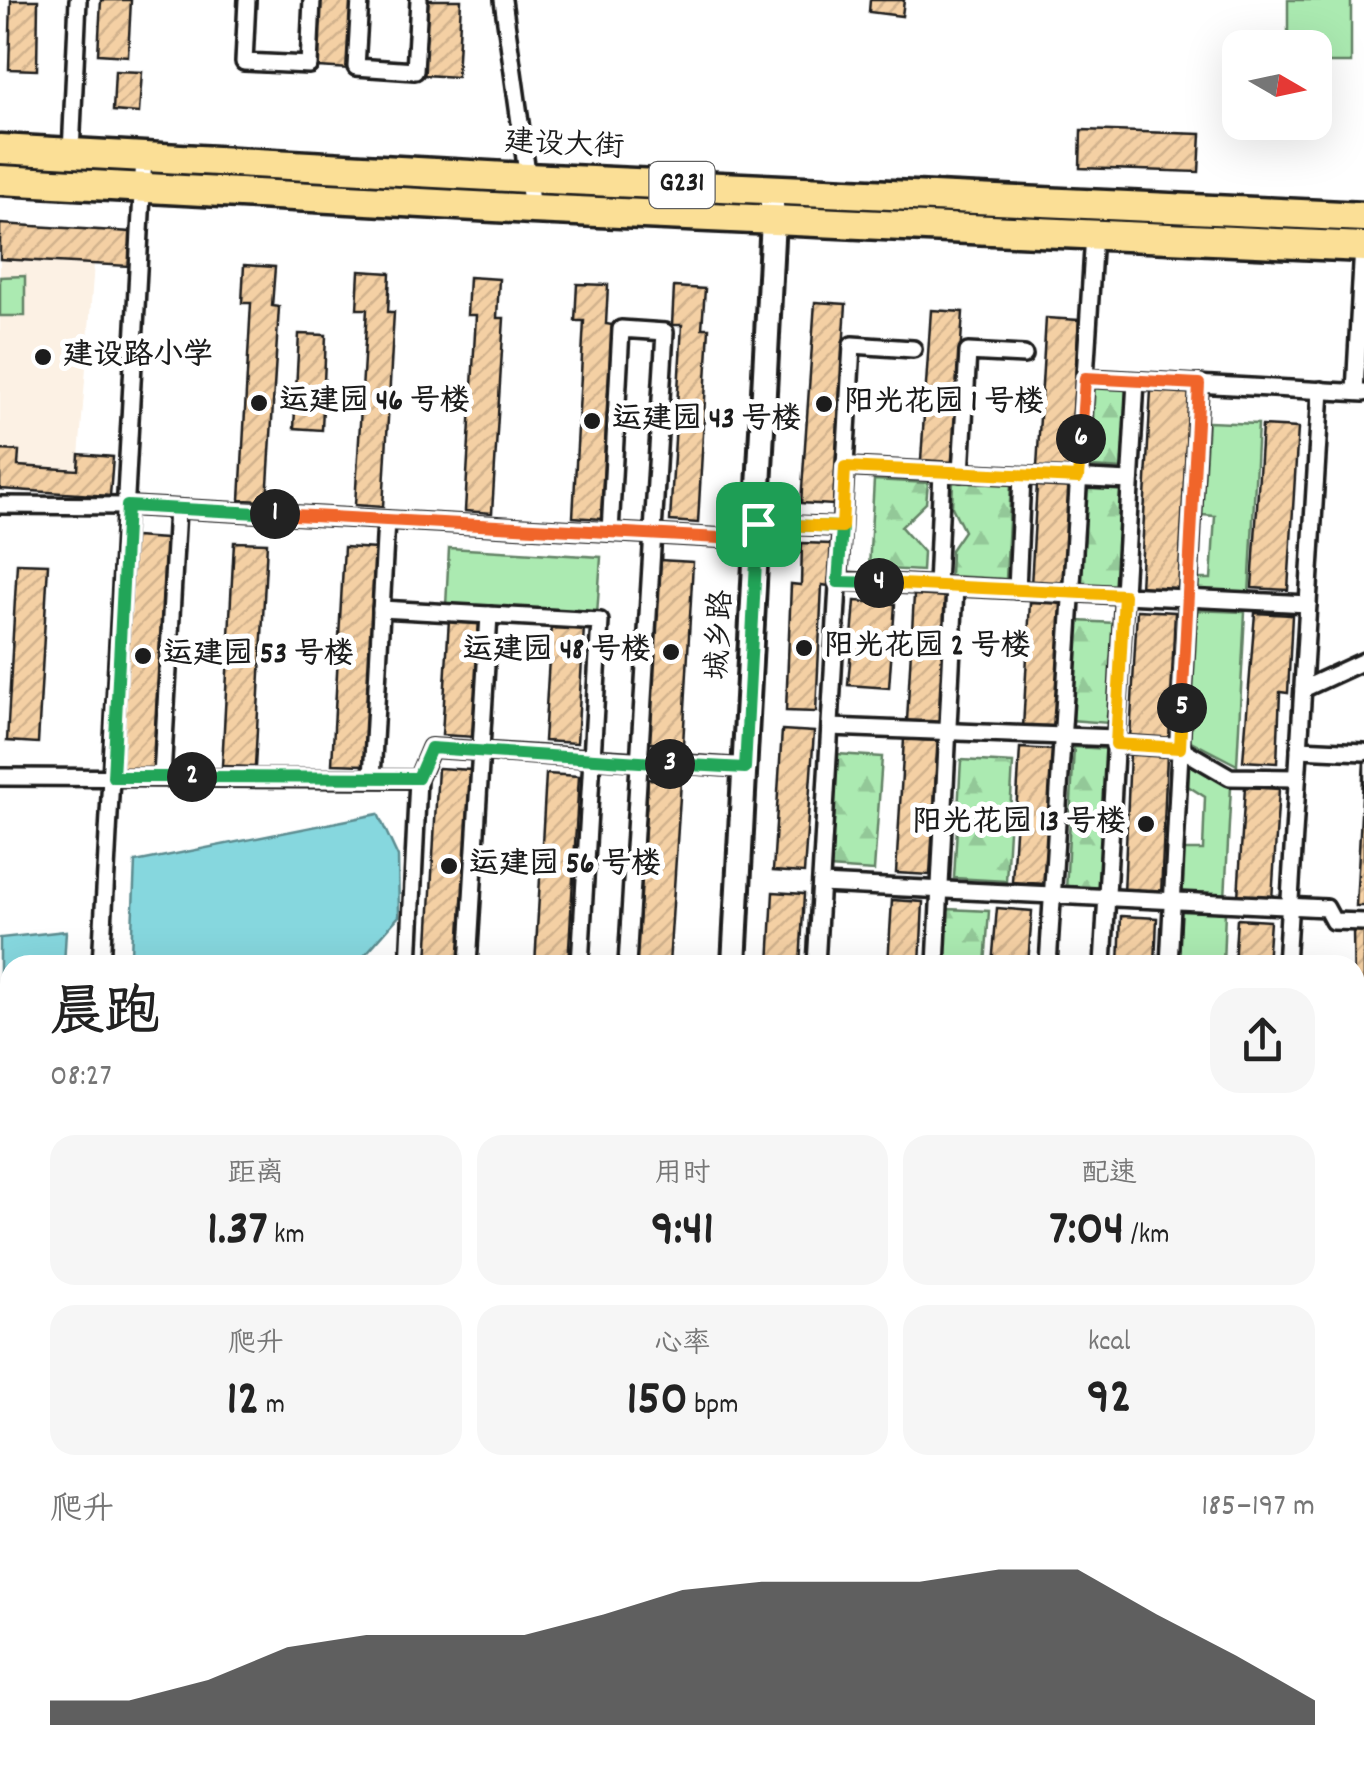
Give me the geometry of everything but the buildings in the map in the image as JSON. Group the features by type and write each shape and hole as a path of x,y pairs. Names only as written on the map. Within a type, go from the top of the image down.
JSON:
{"highway":[{"name":"建设大街","path":"0,149 1364,217"},
{"name":"G231","path":"0,180 532,209 1364,246"}],"main road":[{"name":"城乡路","path":"735,955 774,220 771,189"}],"street":[{"path":"71,152 78,0"},
{"path":"247,0 244,62 309,65 312,0"},
{"path":"360,0 356,67 415,71 420,0"},
{"path":"503,0 532,209"},
{"path":"103,955 144,156"},
{"path":"1049,955 1094,234"},
{"path":"1085,378 1360,392 1364,246"},
{"path":"610,532 621,329 665,332 628,955"},
{"path":"816,955 852,345 913,349"},
{"path":"961,473 968,352 1024,355"},
{"path":"1104,955 1136,381"},
{"path":"1169,955 1199,384"},
{"path":"1287,955 1321,390"},
{"path":"845,467 1130,481"},
{"path":"937,586 942,472"},
{"path":"1016,590 1022,476"},
{"path":"0,505 177,508 653,534 842,527"},
{"path":"162,777 177,508"},
{"path":"372,778 386,520"},
{"path":"838,582 1308,604"},
{"path":"937,955 955,587"},
{"path":"381,609 600,621 581,955"},
{"path":"469,955 489,615"},
{"path":"1303,689 1364,661"},
{"path":"830,728 1116,741 1180,748 1230,776 1297,778"},
{"path":"409,955 418,778 431,748 745,768"},
{"path":"1299,749 1364,752"},
{"path":"0,777 418,778"},
{"path":"820,884 1326,908 1334,922 1364,922"}],"shaded area":[{"name":"建设路小学","path":"0,259 94,264 78,470 18,466 19,451 0,450"}],"green space":[{"path":"1288,0 1351,0 1351,63 1332,63 1332,30 1288,30"},
{"path":"25,276 25,316 0,316 0,277"},
{"path":"1095,386 1131,388 1126,469 1090,467"},
{"path":"1208,422 1258,424 1249,596 1196,593 1197,579 1211,579 1215,516 1202,515"},
{"path":"874,480 928,483 926,503 901,527 923,552 922,571 869,568"},
{"path":"953,480 1011,483 1006,579 950,576 951,550 964,531 952,507"},
{"path":"1087,482 1125,485 1118,586 1080,584"},
{"path":"449,548 601,557 597,615 446,606"},
{"path":"1193,610 1245,612 1237,765 1187,739"},
{"path":"1077,621 1115,623 1109,723 1070,720"},
{"path":"1074,747 1109,749 1101,891 1066,890"},
{"path":"837,754 882,757 874,871 829,868"},
{"path":"961,760 1013,763 1006,881 954,878"},
{"path":"1189,764 1231,787 1225,898 1180,895 1182,850 1203,850 1205,797 1188,786"},
{"path":"947,909 989,911 986,955 945,955"},
{"path":"1176,909 1225,911 1223,955 1174,955"}],"water":[{"path":"378,814 398,857 399,916 365,955 134,955 131,954 135,862"},
{"path":"66,931 65,955 0,955 0,938"}],"place":[{"name":"建设路小学","path":"43,357"},
{"name":"运建园 46 号楼","path":"259,403"},
{"name":"阳光花园 1 号楼","path":"824,404"},
{"name":"运建园 43 号楼","path":"592,421"},
{"name":"阳光花园 2 号楼","path":"804,648"},
{"name":"运建园 48 号楼","path":"671,652"},
{"name":"运建园 53 号楼","path":"143,656"},
{"name":"阳光花园 13 号楼","path":"1146,824"},
{"name":"运建园 56 号楼","path":"449,866"}],"route":[{"path":"758,524 757,540 127,506 113,777 418,778 431,748 745,768 758,524 842,527 838,582 1124,595 1116,744 1180,748 1199,384 1085,378 1078,478 845,467 842,527 758,524"}]}
